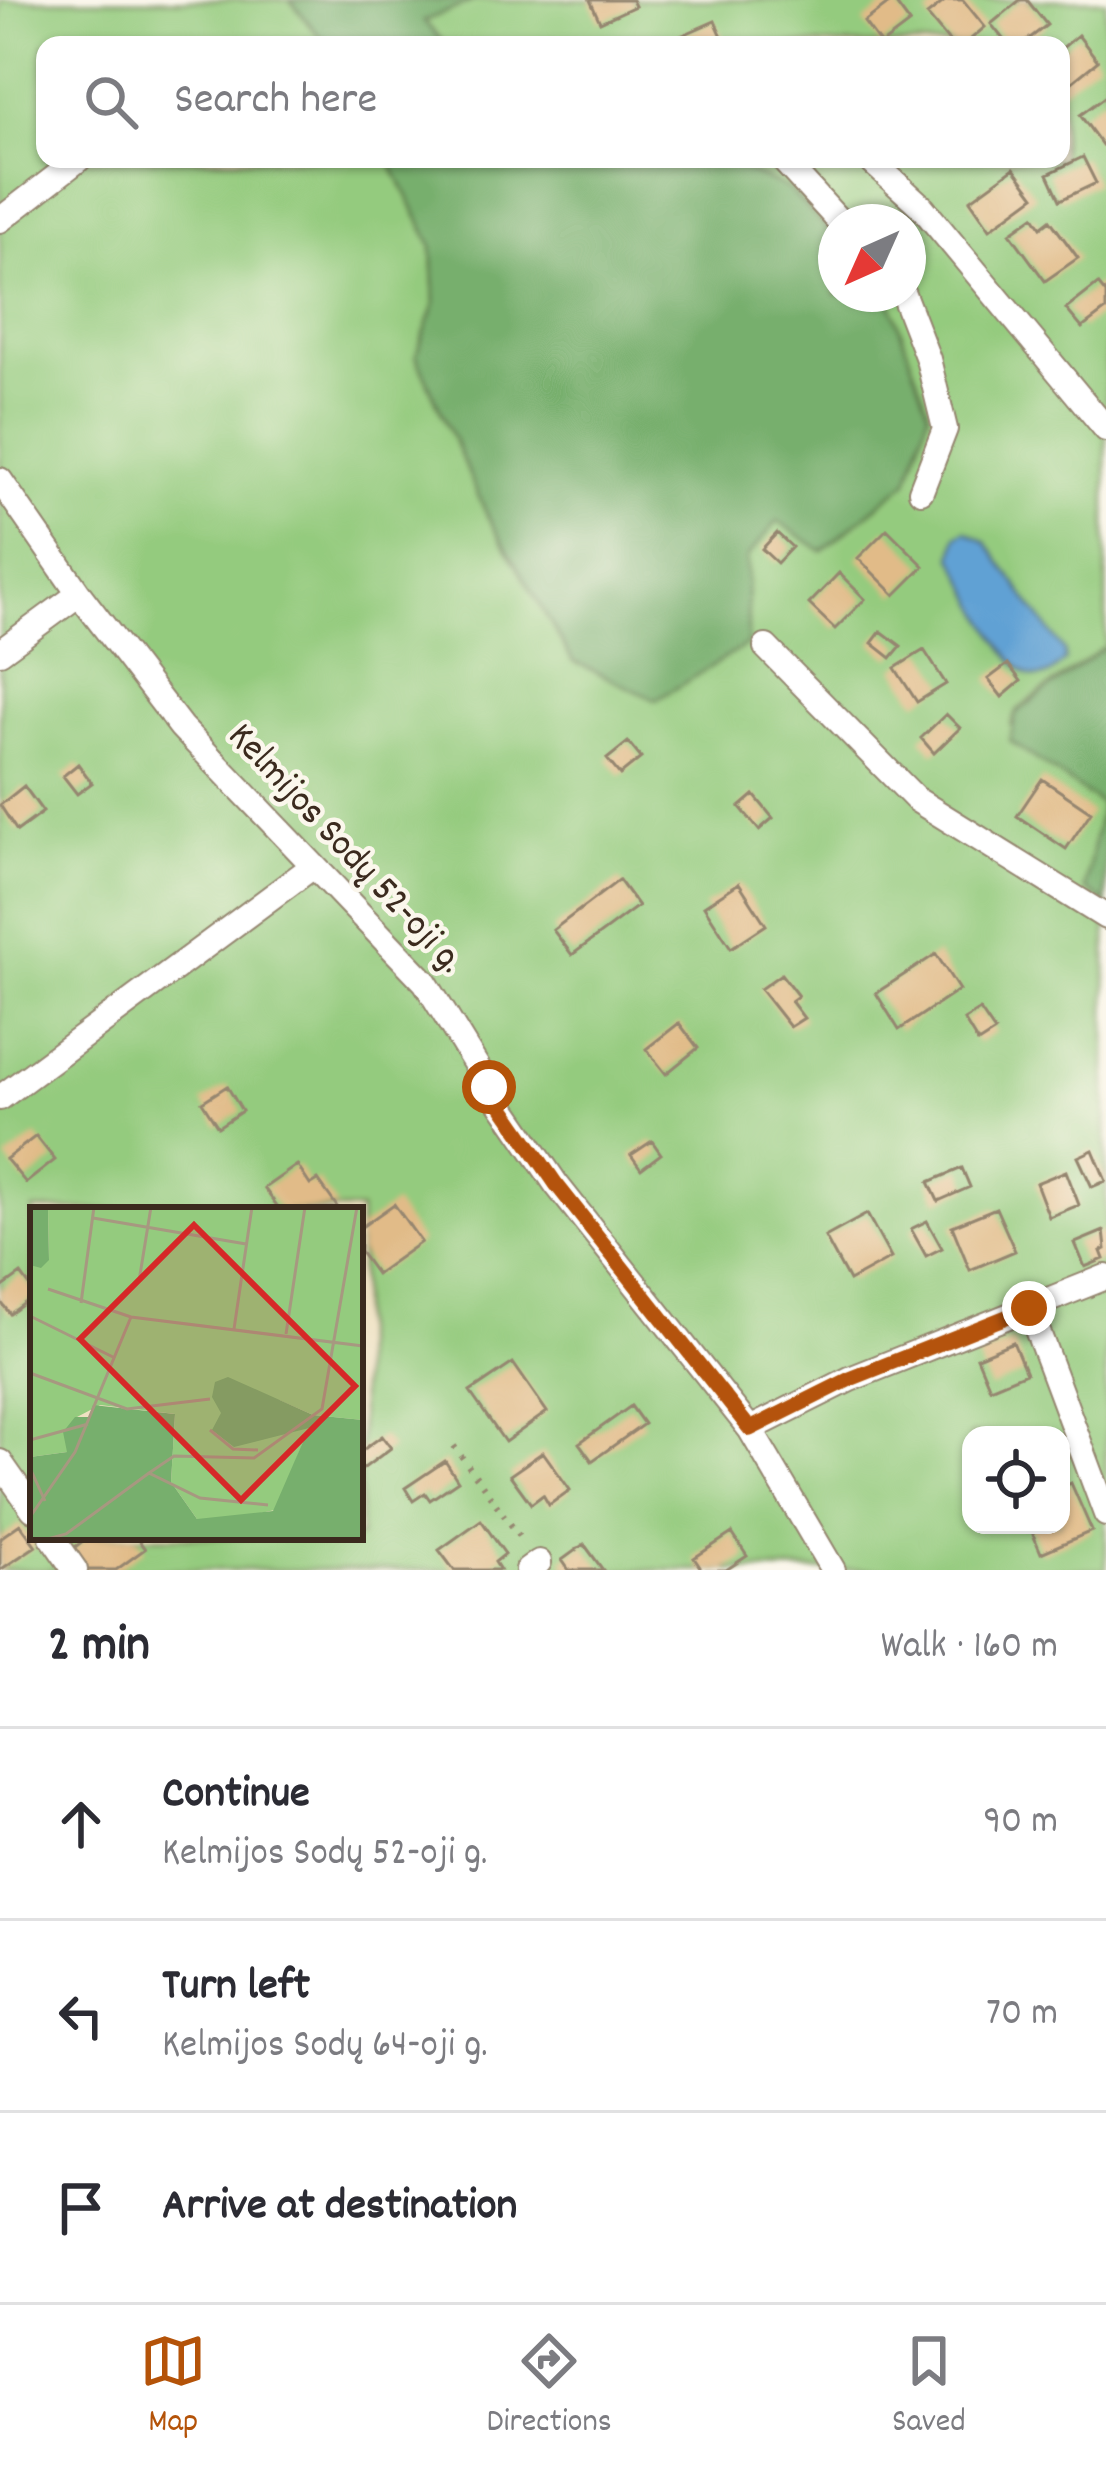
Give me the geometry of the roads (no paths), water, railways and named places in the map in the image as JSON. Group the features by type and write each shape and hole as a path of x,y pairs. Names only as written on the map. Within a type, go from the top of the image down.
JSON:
{"street":[{"path":"0,220 67,168"},
{"path":"792,168 824,204"},
{"path":"879,168 921,206 1106,430"},
{"path":"910,312 928,359 945,429 921,491"},
{"name":"Kelmijos Sodų 52-oji g.","path":"0,480 79,594 181,727 425,982 556,1184 750,1429 833,1570"},
{"path":"0,652 79,594"},
{"path":"766,647 917,800 1106,917"},
{"path":"0,1098 311,867"},
{"path":"750,1429 850,1379 1106,1277"},
{"path":"1029,1308 1106,1514"},
{"path":"0,1462 30,1505"},
{"path":"54,1540 75,1570"}],"water":[{"path":"966,531 986,542 1064,651 1065,660 1051,673 1037,677 1021,669 988,623 953,557 957,536"}]}
